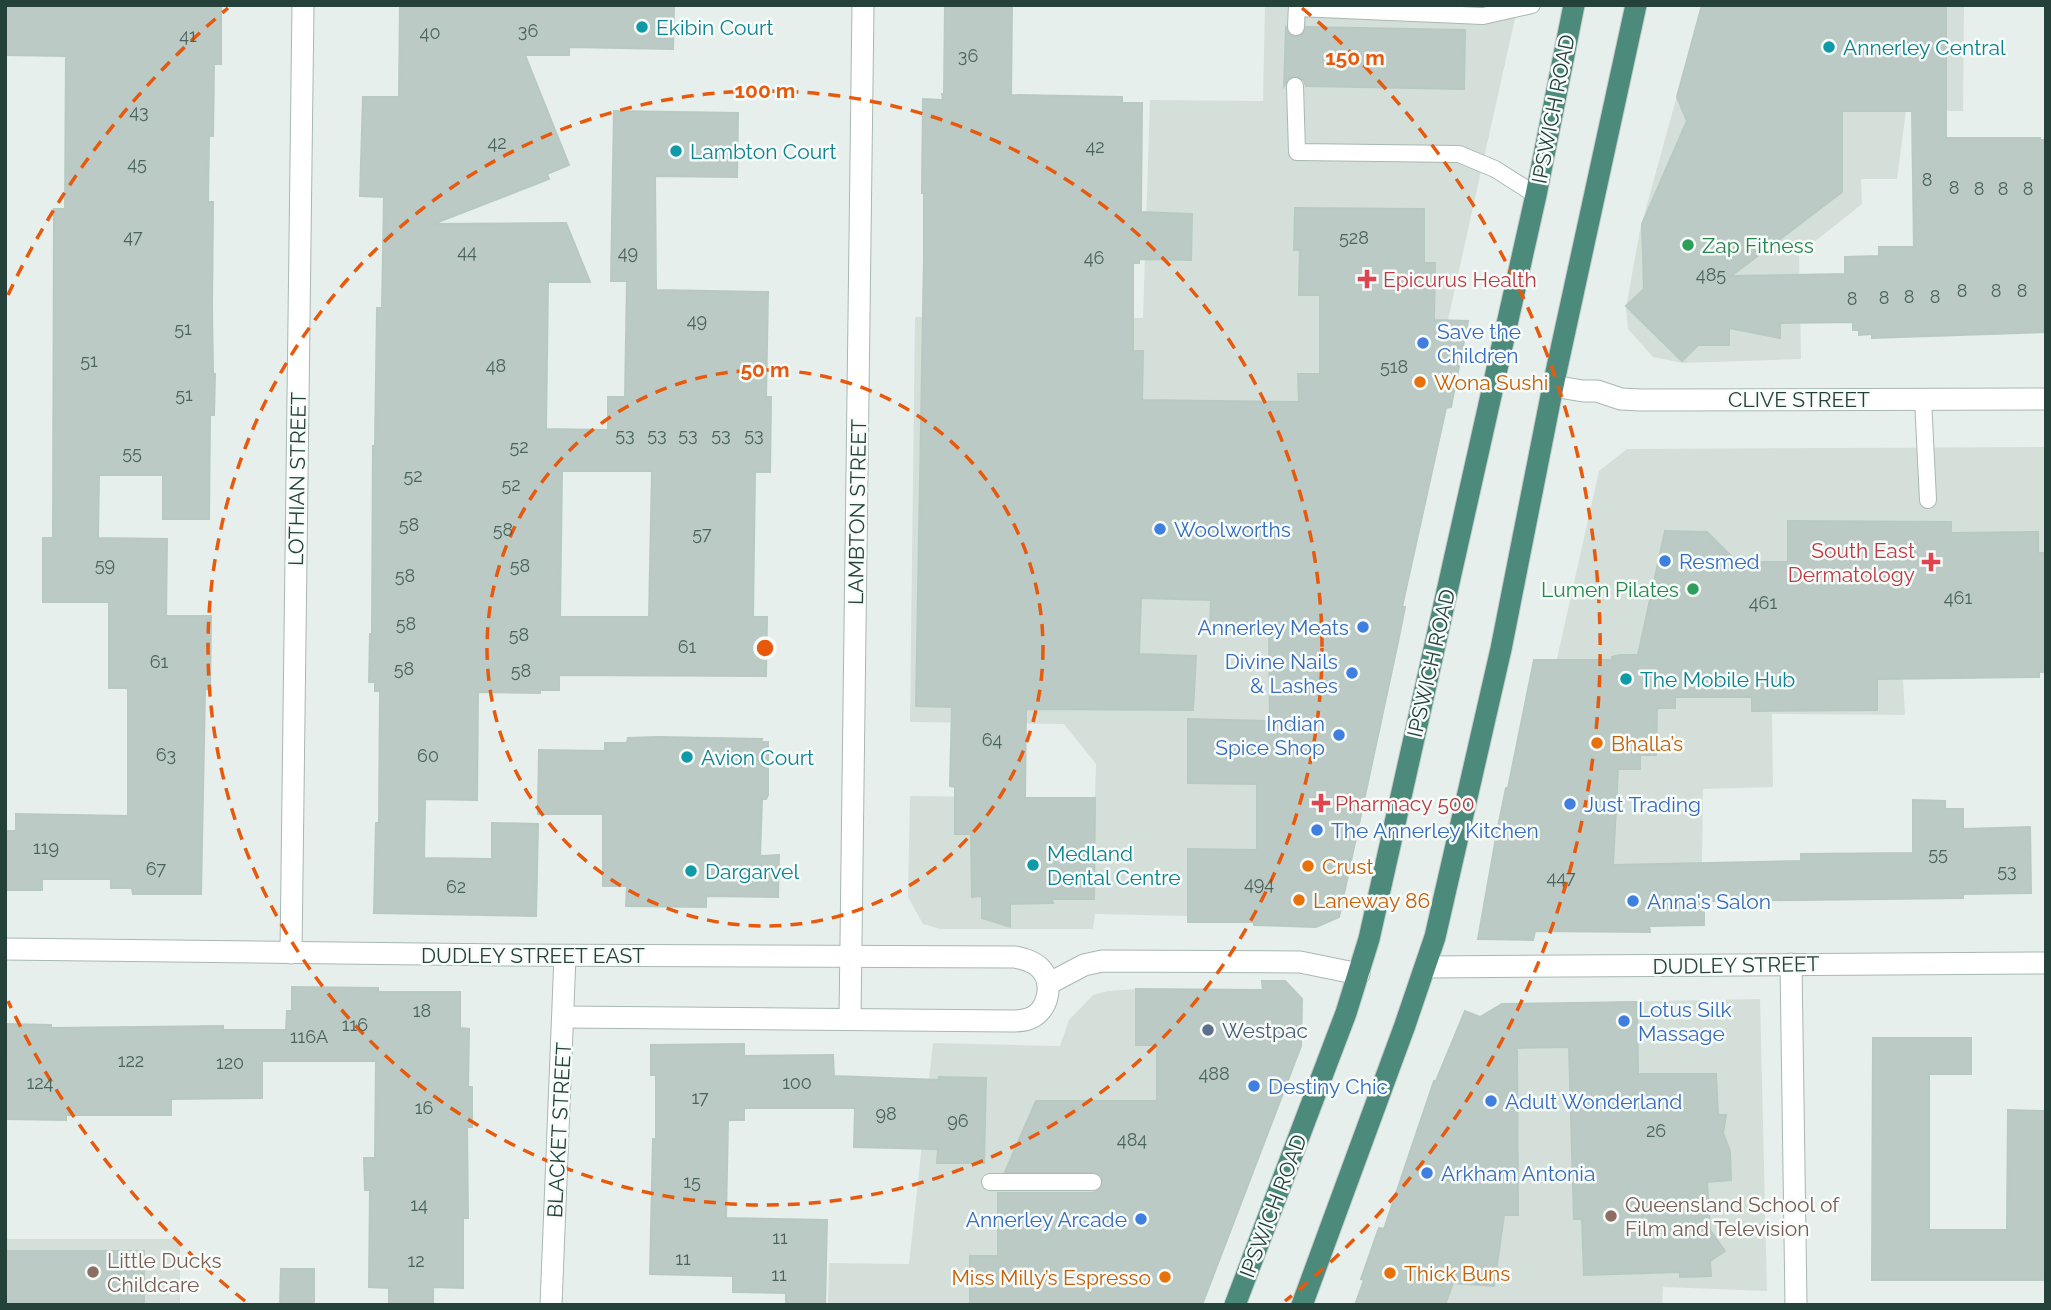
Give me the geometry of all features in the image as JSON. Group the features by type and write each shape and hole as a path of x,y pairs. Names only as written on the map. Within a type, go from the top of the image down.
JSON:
{"highway":[{"name":"IPSWICH ROAD","path":"1235,1305 1359,974 1536,195 1574,5"},
{"path":"1302,1305 1426,967 1446,893 1501,649 1553,386 1636,5"}],"street":[{"name":"LOTHIAN STREET","path":"291,953 303,5"},
{"name":"LAMBTON STREET","path":"850,1019 863,5"},
{"name":"CLIVE STREET","path":"1553,386 1597,391 1621,399 1641,400 2046,399"},
{"name":"DUDLEY STREET EAST","path":"5,949 565,956 1015,957 1029,960 1039,967 1048,984"},
{"name":"BLACKET STREET","path":"551,1305 565,956"},
{"path":"564,1017 1027,1020 1042,1011 1046,1004 1048,984 1084,965 1102,961 1300,962 1359,974"},
{"name":"DUDLEY STREET","path":"1426,967 2046,963"},
{"path":"1791,964 1796,1305"}],"lane":[{"path":"1296,27 1297,6 1483,16 1532,5"},
{"path":"1295,86 1297,152 1459,154 1495,169 1536,195"},
{"path":"1923,399 1928,500"},
{"path":"990,1182 1093,1182"}],"shaded area":[{"path":"1265,5 1518,5 1429,405 1254,922 1188,922 1187,916 1095,914 1093,929 940,929 923,924 908,897 910,796 1095,798 1096,764 1064,724 910,722 915,317 1143,318 1150,100 1263,101"},
{"path":"1702,5 1964,5 1963,111 1906,111 1897,179 1861,179 1862,204 1799,254 1801,359 1683,363 1653,357 1628,329 1626,308 1640,230"},
{"path":"2046,447 2046,553 2038,552 2039,677 1903,679 1905,715 1772,714 1773,787 1703,789 1702,863 1648,864 1650,932 1496,931 1599,471 1627,449"},
{"path":"1136,989 1263,990 1181,1305 828,1305 829,1263 909,1264 933,1043 1060,1046 1069,1020 1093,995"},
{"path":"1760,999 1767,1291 1663,1287 1662,1305 1374,1305 1502,1004"},
{"name":"Little Ducks Childcare","path":"5,1239 180,1239 180,1305 5,1305"}],"building":[{"path":"5,5 221,5 221,64 214,64 213,136 209,136 208,202 213,202 212,308 215,374 214,415 210,415 209,519 163,519 163,475 99,475 98,538 167,539 166,616 211,616 210,689 205,689 201,894 133,894 132,888 111,888 111,879 42,879 42,890 5,890 5,831 16,831 16,814 128,816 128,688 109,688 109,602 43,602 43,538 53,538 54,209 65,209 66,56 5,55"},
{"path":"400,5 674,5 673,49 569,47 569,55 525,55 569,165 547,174 549,179 433,224 566,223 590,282 548,282 546,429 608,430 608,397 625,397 627,281 611,281 614,111 738,113 737,177 655,176 656,290 768,292 766,397 771,397 770,472 755,472 753,617 767,617 766,676 559,675 559,690 540,690 540,693 478,692 477,800 425,799 424,858 492,859 492,823 538,824 536,916 374,913 376,823 379,823 380,691 375,691 375,682 369,682 377,308 382,308 384,197 360,196 363,97 399,97","holes":["562,471 652,471 649,617 560,617"]},
{"path":"945,5 1012,5 1011,95 1122,97 1122,103 1142,103 1141,212 1192,214 1191,260 1139,259 1139,263 1133,263 1133,351 1143,351 1142,400 1299,402 1298,374 1320,374 1320,295 1299,295 1300,250 1294,250 1295,208 1424,209 1424,263 1435,263 1434,320 1468,321 1451,407 1446,408 1402,607 1405,607 1398,642 1339,917 1316,927 1254,925 1254,922 1188,922 1188,849 1257,850 1257,784 1188,783 1188,719 1270,721 1269,632 1210,629 1211,600 1141,598 1139,654 1196,656 1193,710 1026,709 1025,798 1095,798 1094,899 1052,899 1053,903 1010,904 1010,927 982,918 982,896 972,897 971,834 955,834 955,787 950,786 952,707 916,706 924,256 923,99 943,100"},
{"path":"1702,5 1946,5 1946,138 2046,140 2046,332 1872,338 1872,334 1859,335 1859,330 1853,330 1853,322 1780,323 1780,338 1729,328 1729,345 1698,345 1682,361 1626,306 1644,289 1642,224 1687,121 1677,97","holes":["1842,111 1912,111 1914,247 1879,247 1879,256 1845,257 1845,274 1731,276 1842,192"]},
{"path":"1306,27 1465,30 1464,89 1306,86 1304,80 1295,76 1289,78 1284,86 1286,28 1290,35 1296,37 1304,33"},
{"path":"1788,521 1951,522 1951,533 2038,532 2038,553 2046,553 2046,672 2039,672 2039,677 1877,679 1877,710 1752,711 1752,697 1675,697 1675,708 1657,708 1656,755 1640,755 1640,769 1618,769 1613,865 1801,861 1801,854 1913,853 1913,800 1945,801 1945,809 1963,809 1963,829 2030,827 2031,893 1963,894 1963,898 1704,901 1704,925 1649,926 1650,932 1535,931 1533,940 1478,939 1497,832 1534,660 1612,660 1612,657 1619,655 1638,655 1665,531 1707,532 1737,562 1788,562"},
{"path":"628,738 762,739 761,742 768,742 768,795 766,799 762,799 760,856 779,855 778,897 706,896 706,907 626,906 627,886 603,886 603,814 538,814 539,750 605,751 605,743 627,743"},
{"path":"1262,981 1285,981 1302,999 1301,1046 1202,1305 970,1305 970,1256 998,1256 998,1193 1093,1193 1102,1187 1102,1177 1094,1172 1005,1172 1036,1101 1157,1101 1157,1045 1136,1045 1136,989 1263,990"},
{"path":"292,987 378,988 378,992 460,992 460,1028 469,1029 468,1087 472,1087 472,1127 467,1127 468,1218 463,1218 463,1288 433,1287 433,1305 389,1305 389,1288 369,1287 370,1190 365,1190 364,1158 375,1158 376,1061 262,1061 262,1098 171,1099 171,1115 66,1115 66,1120 6,1119 7,1024 51,1025 51,1028 223,1026 223,1030 286,1030 287,1011 292,1011"},
{"path":"1637,1002 1638,1074 1716,1074 1718,1115 1726,1115 1723,1133 1730,1151 1731,1180 1707,1182 1710,1230 1725,1251 1710,1261 1711,1276 1680,1277 1680,1272 1584,1275 1582,1219 1574,1219 1569,1047 1517,1048 1518,1215 1504,1215 1494,1286 1453,1283 1445,1305 1355,1305 1364,1280 1361,1279 1379,1228 1384,1229 1434,1081 1465,1011 1480,1017 1502,1004"},
{"path":"1873,1038 1971,1038 1971,1074 1929,1074 1929,1230 2007,1230 2008,1110 2046,1111 2046,1280 1872,1280"},
{"path":"744,1044 744,1056 833,1055 834,1076 939,1080 939,1077 986,1078 984,1163 937,1163 938,1149 854,1147 855,1108 744,1108 744,1120 728,1120 726,1218 827,1220 825,1305 786,1305 786,1293 733,1292 733,1276 650,1274 653,1139 656,1139 656,1075 651,1075 651,1045"},
{"name":"Little Ducks Childcare","path":"6,1251 144,1251 144,1305 6,1305"},
{"path":"281,1269 314,1269 314,1305 280,1305"}],"place":[{"name":"Ekibin Court","path":"642,27"},
{"name":"Annerley Central","path":"1829,47"},
{"name":"Lambton Court","path":"676,151"},
{"name":"Zap Fitness","path":"1688,245"},
{"name":"Epicurus Health","path":"1367,279"},
{"name":"Save the Children","path":"1423,343"},
{"name":"Wona Sushi","path":"1420,382"},
{"name":"Woolworths","path":"1160,529"},
{"name":"Resmed","path":"1665,561"},
{"name":"South East Dermatology","path":"1931,562"},
{"name":"Lumen Pilates","path":"1693,589"},
{"name":"Annerley Meats","path":"1363,627"},
{"name":"Divine Nails & Lashes","path":"1352,673"},
{"name":"The Mobile Hub","path":"1626,679"},
{"name":"Indian Spice Shop","path":"1339,735"},
{"name":"Bhalla’s","path":"1597,743"},
{"name":"Avion Court","path":"687,757"},
{"name":"Pharmacy 500","path":"1321,803"},
{"name":"Just Trading","path":"1570,804"},
{"name":"The Annerley Kitchen","path":"1317,830"},
{"name":"Medland Dental Centre","path":"1033,865"},
{"name":"Crust","path":"1308,866"},
{"name":"Dargarvel","path":"691,871"},
{"name":"Laneway 86","path":"1299,900"},
{"name":"Anna's Salon","path":"1633,901"},
{"name":"Lotus Silk Massage","path":"1624,1021"},
{"name":"Westpac","path":"1208,1030"},
{"name":"Destiny Chic","path":"1254,1086"},
{"name":"Adult Wonderland","path":"1491,1101"},
{"name":"Arkham Antonia","path":"1427,1173"},
{"name":"Queensland School of Film and Television","path":"1611,1216"},
{"name":"Annerley Arcade","path":"1141,1219"},
{"name":"Little Ducks Childcare","path":"93,1272"},
{"name":"Thick Buns","path":"1390,1273"},
{"name":"Miss Milly’s Espresso","path":"1165,1277"}]}
